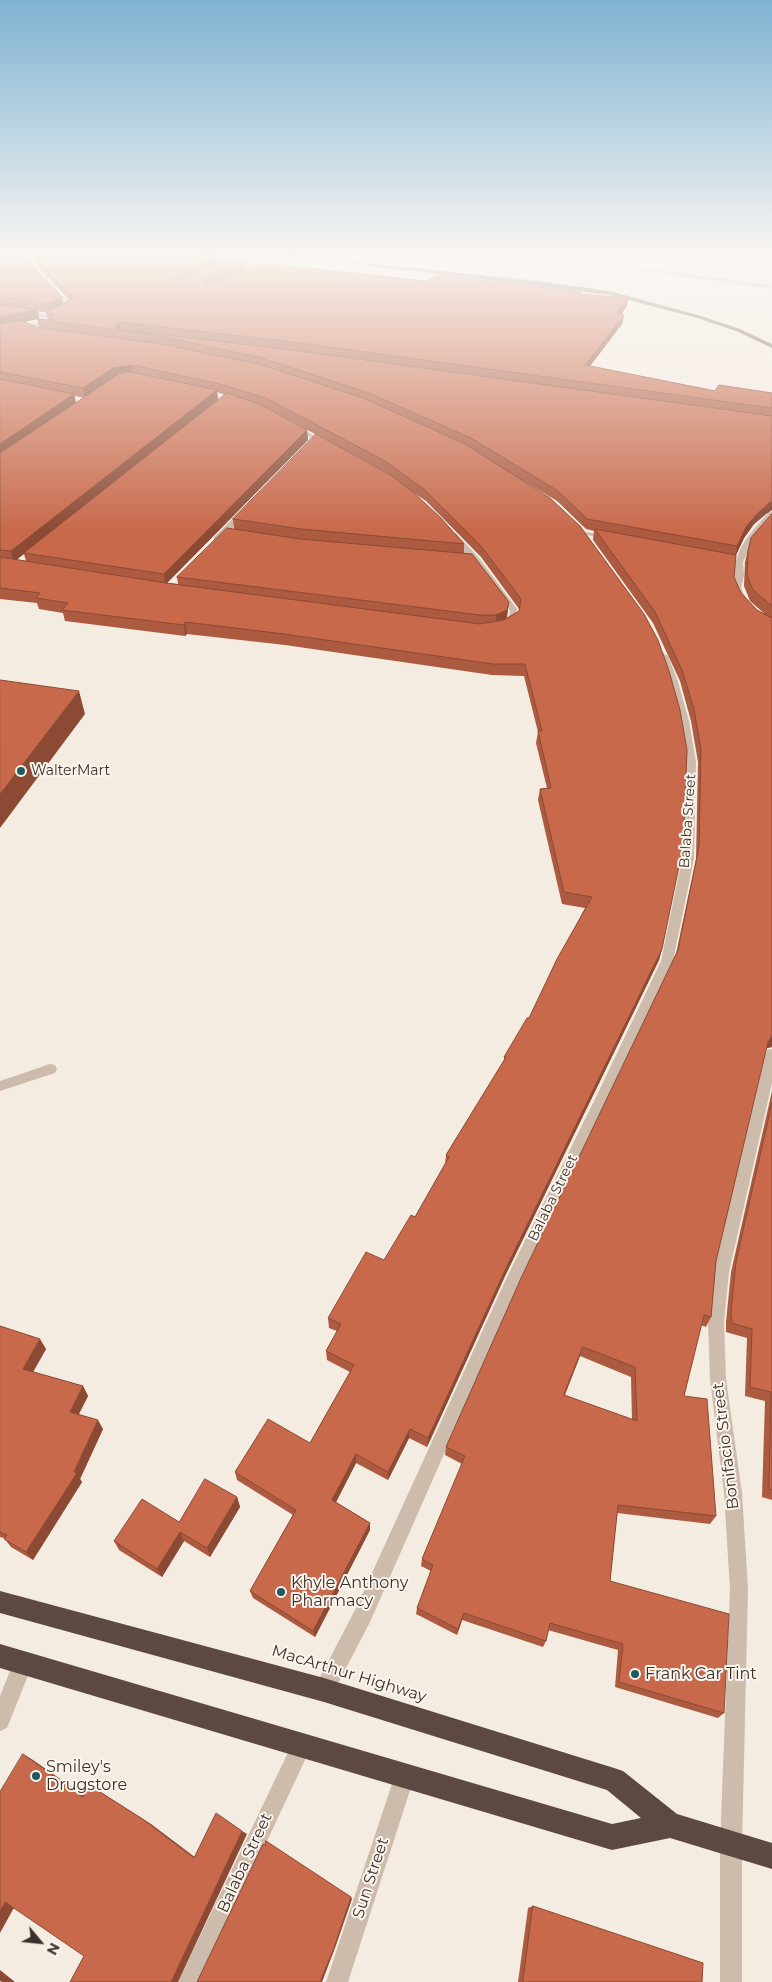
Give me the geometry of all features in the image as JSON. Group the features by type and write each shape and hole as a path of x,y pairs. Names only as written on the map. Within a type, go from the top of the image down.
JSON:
{"highway":[{"name":"MacArthur Highway","path":"0,1602 324,1690 614,1780 670,1825 772,1856"},
{"name":"MacArthur Highway","path":"0,1656 612,1837 670,1825"}],"street":[{"path":"283,420 315,440 338,450"},
{"path":"308,447 315,440"},
{"path":"212,545 252,504"},
{"path":"750,609 738,588 739,562 750,538 772,514"},
{"path":"446,527 476,560 514,611 512,622 494,630"},
{"path":"594,549 580,530 618,540"},
{"path":"224,532 234,533"},
{"path":"467,560 476,560"},
{"path":"730,560 739,562"},
{"name":"Balaba Street","path":"324,1690 363,1615 512,1282 604,1095 667,961 688,859 691,762 684,721 673,682 657,644"},
{"name":"Bonifacio Street","path":"731,1982 731,1845 739,1589 733,1493 718,1380 716,1322 721,1272 772,1054"},
{"path":"0,1086 50,1069"},
{"path":"0,1721 23,1663"},
{"name":"Balaba Street","path":"189,1982 302,1745"},
{"name":"Sun Street","path":"337,1982 405,1775"}],"building":[{"path":"0,346 173,346 259,364 363,398 465,444 550,498 580,526 644,614 658,640 680,710 687,750 683,847 662,949 507,1266 428,1438 410,1429 388,1472 356,1454 332,1500 370,1523 313,1631 250,1591 296,1510 235,1472 268,1419 310,1443 354,1365 326,1351 341,1324 328,1318 366,1252 384,1260 411,1215 415,1217 449,1157 446,1155 506,1057 504,1057 527,1018 529,1018 557,959 592,897 564,892 540,789 551,788 538,731 542,731 525,664 493,664 284,634 185,622 184,625 62,610 68,603 36,598 40,593 0,588 0,557 166,583 480,624 504,620 519,611 521,599 481,546 426,491 385,461 266,398 220,384 132,365 113,368 83,388 0,372"},
{"path":"210,346 263,346 292,350 772,416 772,501 746,527 737,546 587,519 558,491 471,438 369,393 262,358"},
{"path":"326,346 599,346 585,365 715,391 719,385 772,393 772,408"},
{"path":"131,372 217,390 11,551 0,550 0,453 119,374"},
{"path":"0,379 74,394 0,444"},
{"path":"227,393 259,404 307,430 164,574 24,553"},
{"path":"316,434 392,476 413,492 441,518 464,544 301,529 233,519"},
{"path":"772,514 772,606 753,590 747,575 748,551 751,538"},
{"path":"227,528 300,539 472,554 509,602 507,610 496,615 480,615 177,577"},
{"path":"595,529 736,555 734,577 741,593 757,610 772,618 772,1036 768,1042 716,1261 711,1317 704,1315 684,1396 707,1399 716,1516 618,1505 610,1581 729,1614 724,1713 619,1682 623,1644 550,1623 546,1641 464,1613 458,1629 417,1608 433,1565 422,1559 465,1456 446,1447 522,1276 678,950 699,847 701,750 694,709 682,670 655,612","holes":["583,1347 635,1367 637,1421 564,1395"]},
{"path":"0,680 79,691 0,794"},
{"path":"772,1103 772,1490 769,1489 771,1392 750,1387 752,1329 732,1323 731,1312 736,1262"},
{"path":"0,1326 40,1339 23,1369 83,1386 70,1412 98,1420 74,1472 77,1473 26,1552 4,1539 7,1535 0,1532"},
{"path":"205,1479 237,1497 207,1548 180,1532 157,1569 114,1541 142,1499 179,1522"},
{"path":"23,1754 83,1797 89,1785 144,1820 194,1858 216,1813 242,1831 171,1982 70,1982 84,1956 5,1902 0,1911 0,1792"},
{"path":"266,1841 351,1897 334,1948 320,1982 197,1982 263,1844 265,1845"},
{"path":"533,1906 703,1963 702,1982 523,1982"}],"place":[{"name":"WalterMart","path":"21,771"},
{"name":"Khyle Anthony Pharmacy","path":"281,1592"},
{"name":"Frank Car Tint","path":"635,1674"},
{"name":"Smiley's Drugstore","path":"36,1776"}]}
